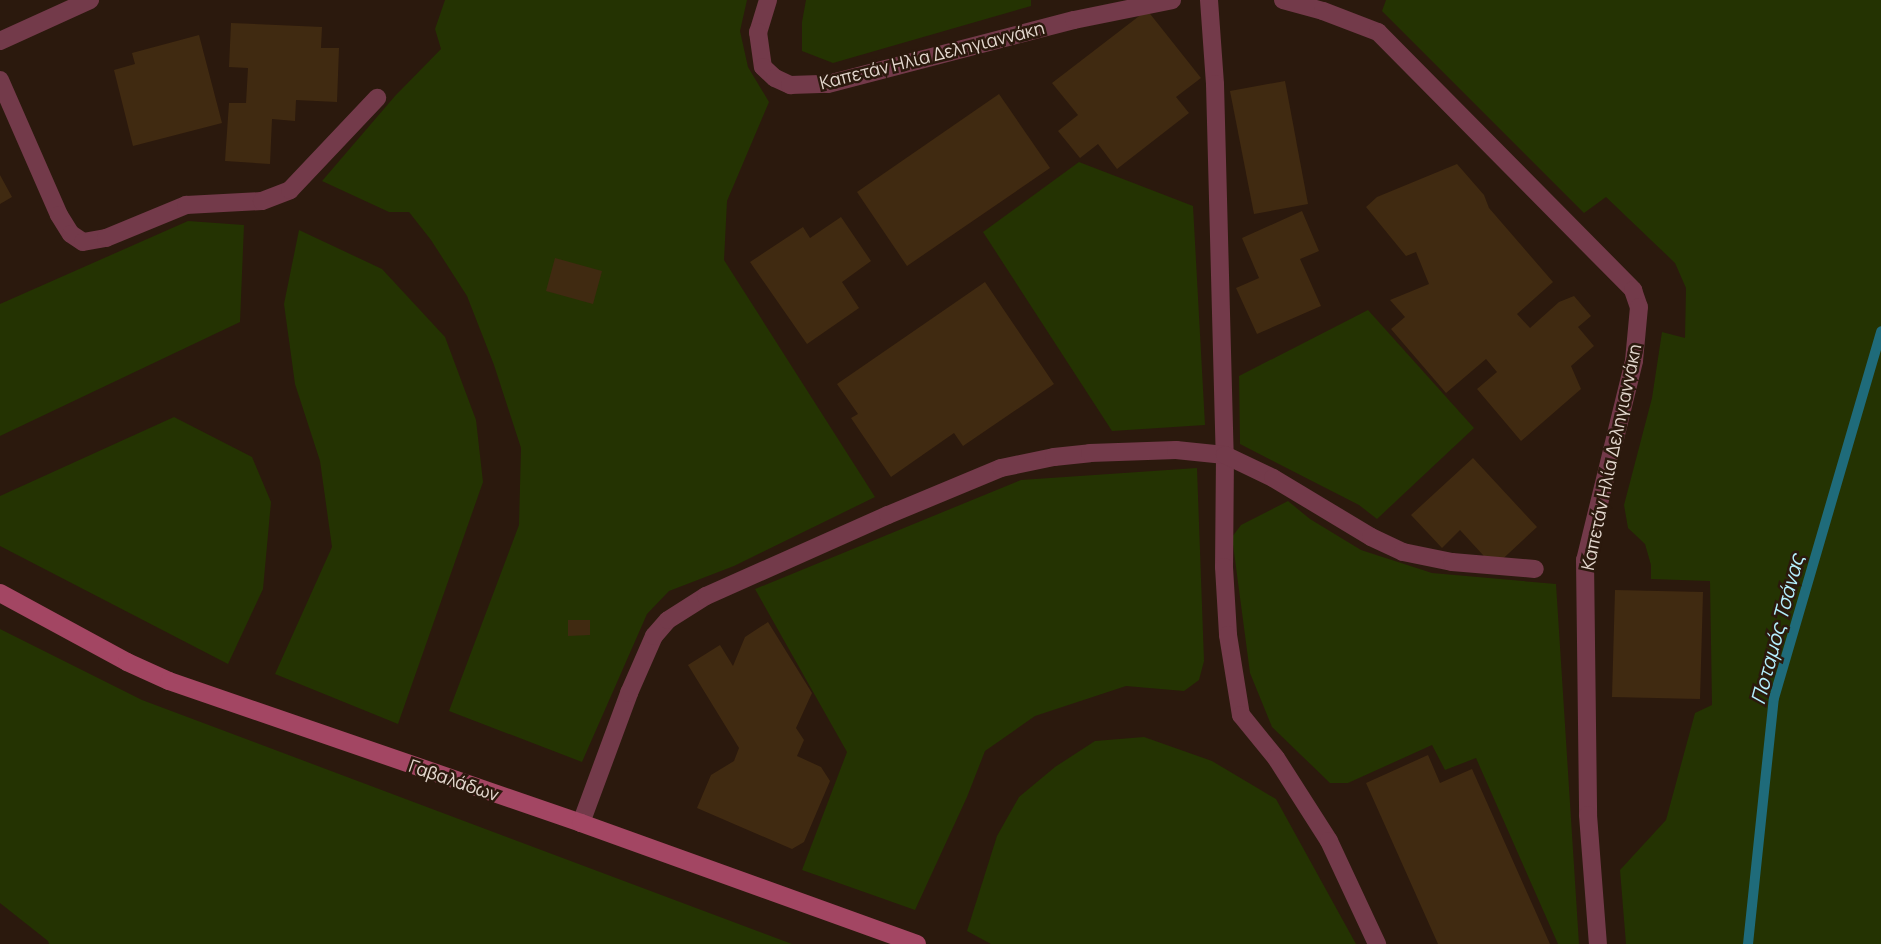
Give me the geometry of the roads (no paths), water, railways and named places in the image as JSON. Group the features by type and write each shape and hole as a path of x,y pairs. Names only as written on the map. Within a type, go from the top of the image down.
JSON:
{"street":[{"path":"0,41 90,0"},
{"name":"Καπετάν Ηλία Δεληγιαννάκη","path":"768,0 758,32 763,67 790,85 828,84 1074,20 1172,0"},
{"path":"1209,0 1215,95 1226,455 1224,567 1228,635 1241,715 1276,758 1329,841 1377,944"},
{"name":"Καπετάν Ηλία Δεληγιαννάκη","path":"1282,0 1334,15 1378,32 1633,290 1639,307 1634,361 1585,560 1588,815 1599,944"},
{"path":"0,80 58,215 71,234 83,242 106,238 186,205 262,201 290,190 377,98"},
{"path":"581,823 647,650 668,620 684,609 888,514 1001,468 1054,457 1090,453 1176,450 1226,455 1281,482 1371,537 1403,552 1452,562 1535,568"},
{"name":"Γαβαλάδων","path":"0,593 107,652 169,681 581,823 917,944"}],"waterway":[{"name":"Ποταμός Τσάνας","path":"1748,944 1774,698 1881,331"}]}
